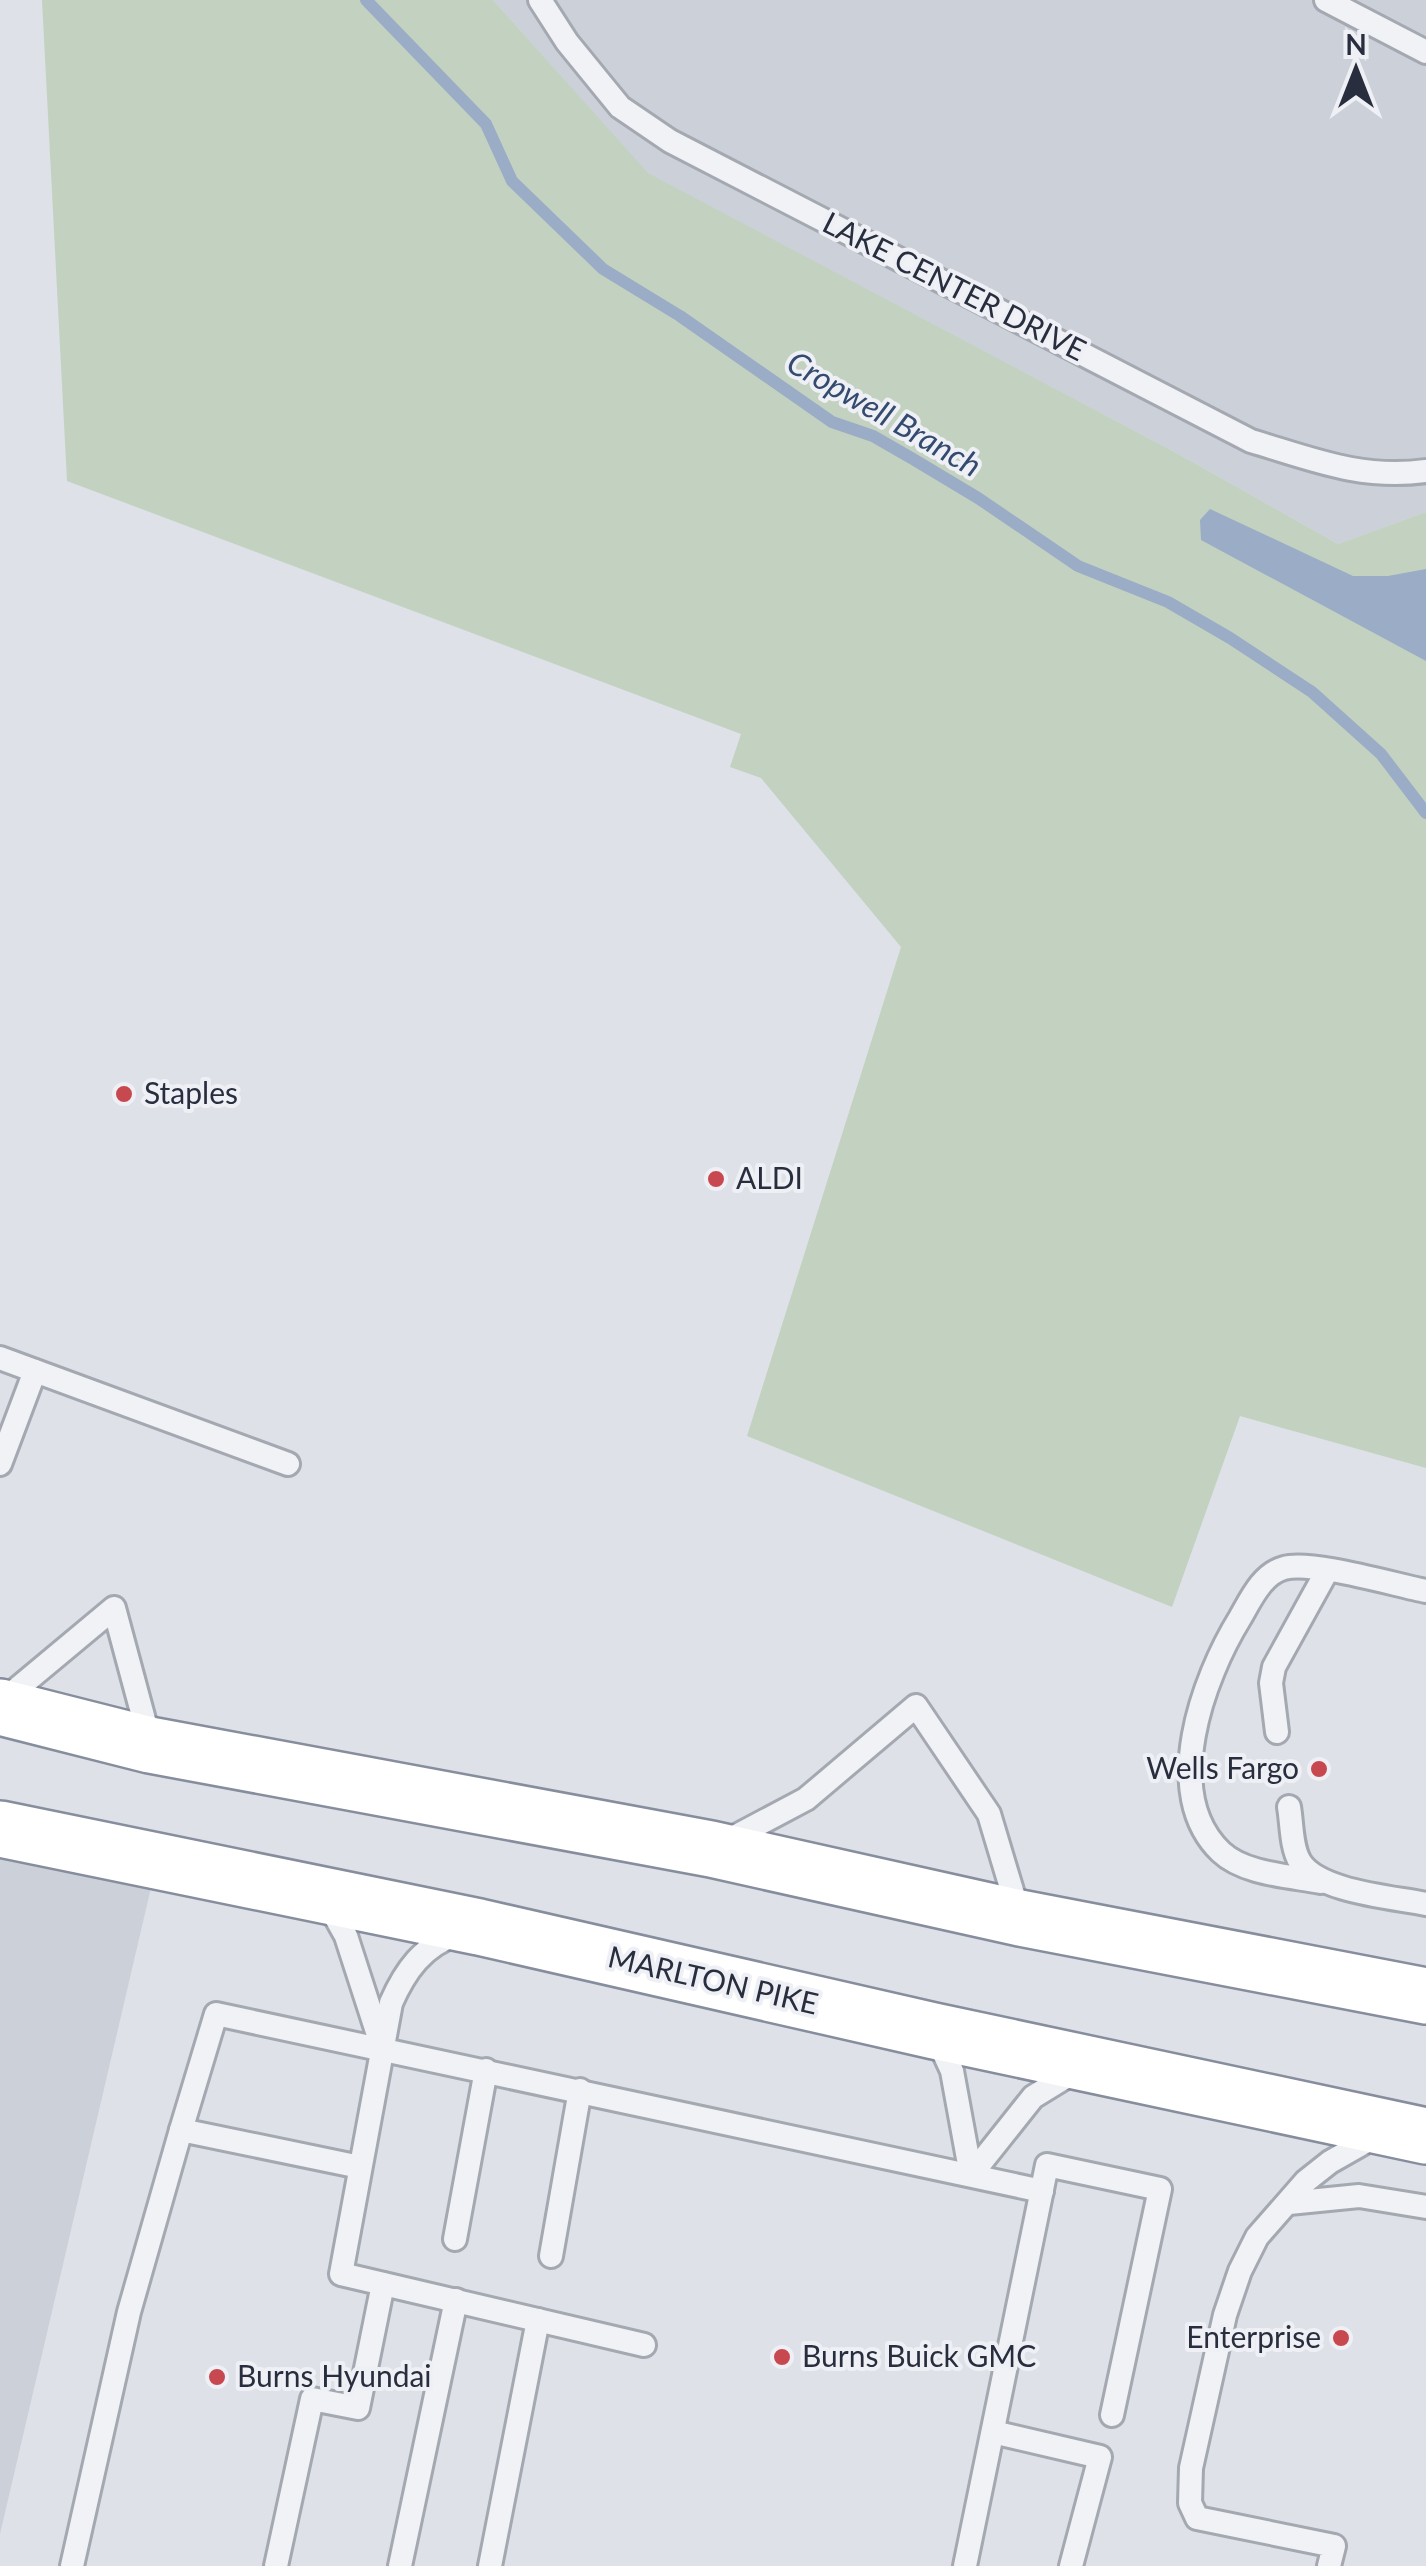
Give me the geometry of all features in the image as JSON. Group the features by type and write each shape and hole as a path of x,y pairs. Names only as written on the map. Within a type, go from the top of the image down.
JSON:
{"highway":[{"path":"0,1705 150,1745 711,1849 1020,1918 1426,1996"},
{"name":"MARLTON PIKE","path":"8,1839 479,1927 934,2031 1408,2132"}],"lane":[{"name":"LAKE CENTER DRIVE","path":"540,0 567,42 620,107 670,141 1251,441 1343,470 1400,475 1426,471"},
{"path":"1326,0 1426,52"},
{"path":"0,1358 288,1464"},
{"path":"0,1464 8,1418 35,1371"},
{"path":"1426,1591 1327,1571 1290,1566 1278,1570 1258,1588 1214,1666 1198,1712 1191,1753 1192,1788 1200,1824 1224,1856 1241,1865 1426,1904"},
{"path":"1277,1732 1271,1683 1274,1667 1327,1571"},
{"path":"0,1705 114,1608 150,1745"},
{"path":"711,1849 806,1799 916,1706 990,1814 1020,1918"},
{"path":"1289,1808 1301,1864 1321,1882"},
{"path":"324,1896 346,1936 382,2048"},
{"path":"479,1927 445,1938 423,1952 403,1976 392,2003 341,2274 644,2345"},
{"path":"72,2566 129,2312 216,2014 1042,2191"},
{"path":"934,2031 952,2071 972,2175"},
{"path":"972,2175 1033,2097 1088,2064"},
{"path":"455,2239 486,2070"},
{"path":"551,2256 580,2090"},
{"path":"181,2130 360,2167"},
{"path":"1330,2566 1334,2546 1197,2518 1190,2503 1191,2468 1225,2315 1240,2271 1257,2238 1306,2181 1330,2162 1408,2132"},
{"path":"965,2566 1047,2164 1160,2189 1112,2415"},
{"path":"1289,2203 1359,2196 1426,2207"},
{"path":"276,2566 312,2399 358,2408 383,2284"},
{"path":"400,2566 456,2300"},
{"path":"490,2566 538,2320"},
{"path":"992,2432 1100,2457 1071,2566"}],"shaded area":[{"path":"493,0 1426,0 1426,512 1338,544 1182,456 647,173"},
{"path":"0,1828 157,1862 0,2534"}],"green space":[{"path":"42,0 493,0 648,173 1182,456 1338,544 1426,512 1426,1468 1240,1416 1172,1607 747,1436 901,947 761,778 730,767 741,734 67,481"}],"water":[{"path":"1210,509 1353,576 1388,576 1426,569 1426,661 1201,540 1200,520"}],"waterway":[{"name":"Cropwell Branch","path":"366,0 486,124 512,181 603,269 680,316 832,422 873,436 978,498 1078,566 1168,602 1312,692 1381,754 1426,813"}],"place":[{"name":"Staples","path":"124,1094"},
{"name":"ALDI","path":"716,1179"},
{"name":"Wells Fargo","path":"1319,1769"},
{"name":"Enterprise","path":"1341,2338"},
{"name":"Burns Buick GMC","path":"782,2357"},
{"name":"Burns Hyundai","path":"217,2377"}]}
